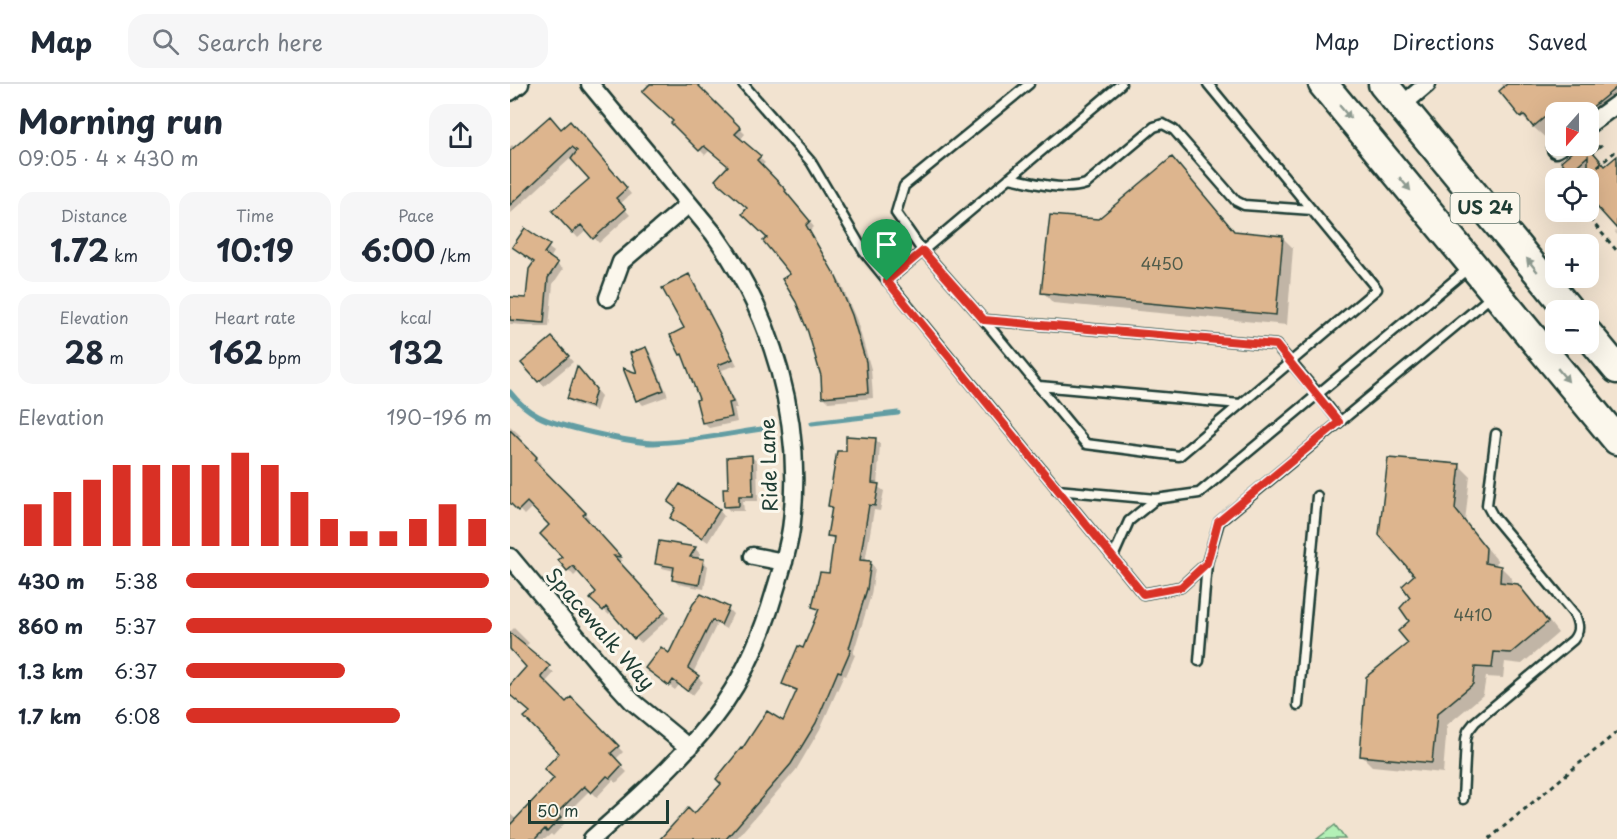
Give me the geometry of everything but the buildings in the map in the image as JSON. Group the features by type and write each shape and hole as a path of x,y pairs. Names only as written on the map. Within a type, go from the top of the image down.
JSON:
{"highway":[{"name":"US 24","path":"1323,84 1617,440"},
{"name":"US 24","path":"1383,84 1561,300"},
{"path":"1599,347 1617,369"}],"street":[{"path":"510,92 520,84"},
{"name":"Ride Lane","path":"591,84 731,257 744,281 767,332 779,369 790,417 795,486 792,523 784,562 769,612 741,674 726,700 689,748 665,774 592,839"},
{"path":"1401,106 1427,84"},
{"path":"1599,117 1617,104"},
{"path":"608,298 621,262 689,204"},
{"path":"753,556 784,562"},
{"name":"Spacewalk Way","path":"510,557 632,701 689,748"}],"lane":[{"path":"743,84 811,162 864,252 1143,594 1181,587 1207,563"},
{"path":"1029,84 904,186 896,213 923,251 984,320 1086,444 1179,456 1377,289 1208,84"},
{"path":"887,281 1121,84"},
{"path":"1009,178 1062,188 1075,188 1086,184 1154,127 1163,124 1174,130 1236,201 1244,204 1312,210"},
{"path":"1058,490 1156,500 1199,493 1472,265"},
{"path":"1199,661 1207,563 1218,522 1496,293"},
{"path":"984,320 1276,345 1339,422"},
{"path":"1039,386 1240,404"},
{"path":"1463,799 1468,731 1475,722 1573,639 1578,633 1579,624 1575,615 1493,516 1487,505 1496,434"},
{"path":"1298,705 1317,496"},
{"path":"1113,557 1129,521 1156,500"}],"path":[{"path":"1596,168 1617,150"},
{"path":"1592,222 1617,251"},
{"path":"1489,839 1617,732"}],"green space":[{"path":"1335,825 1345,839 1317,839"}],"waterway":[{"path":"510,392 526,408 547,420 594,433 643,442 683,441 768,428"},
{"path":"812,423 898,413"}],"route":[{"path":"923,251 984,320 1276,345 1339,422 1218,522 1207,563 1181,587 1143,594 887,281 923,251"}]}
